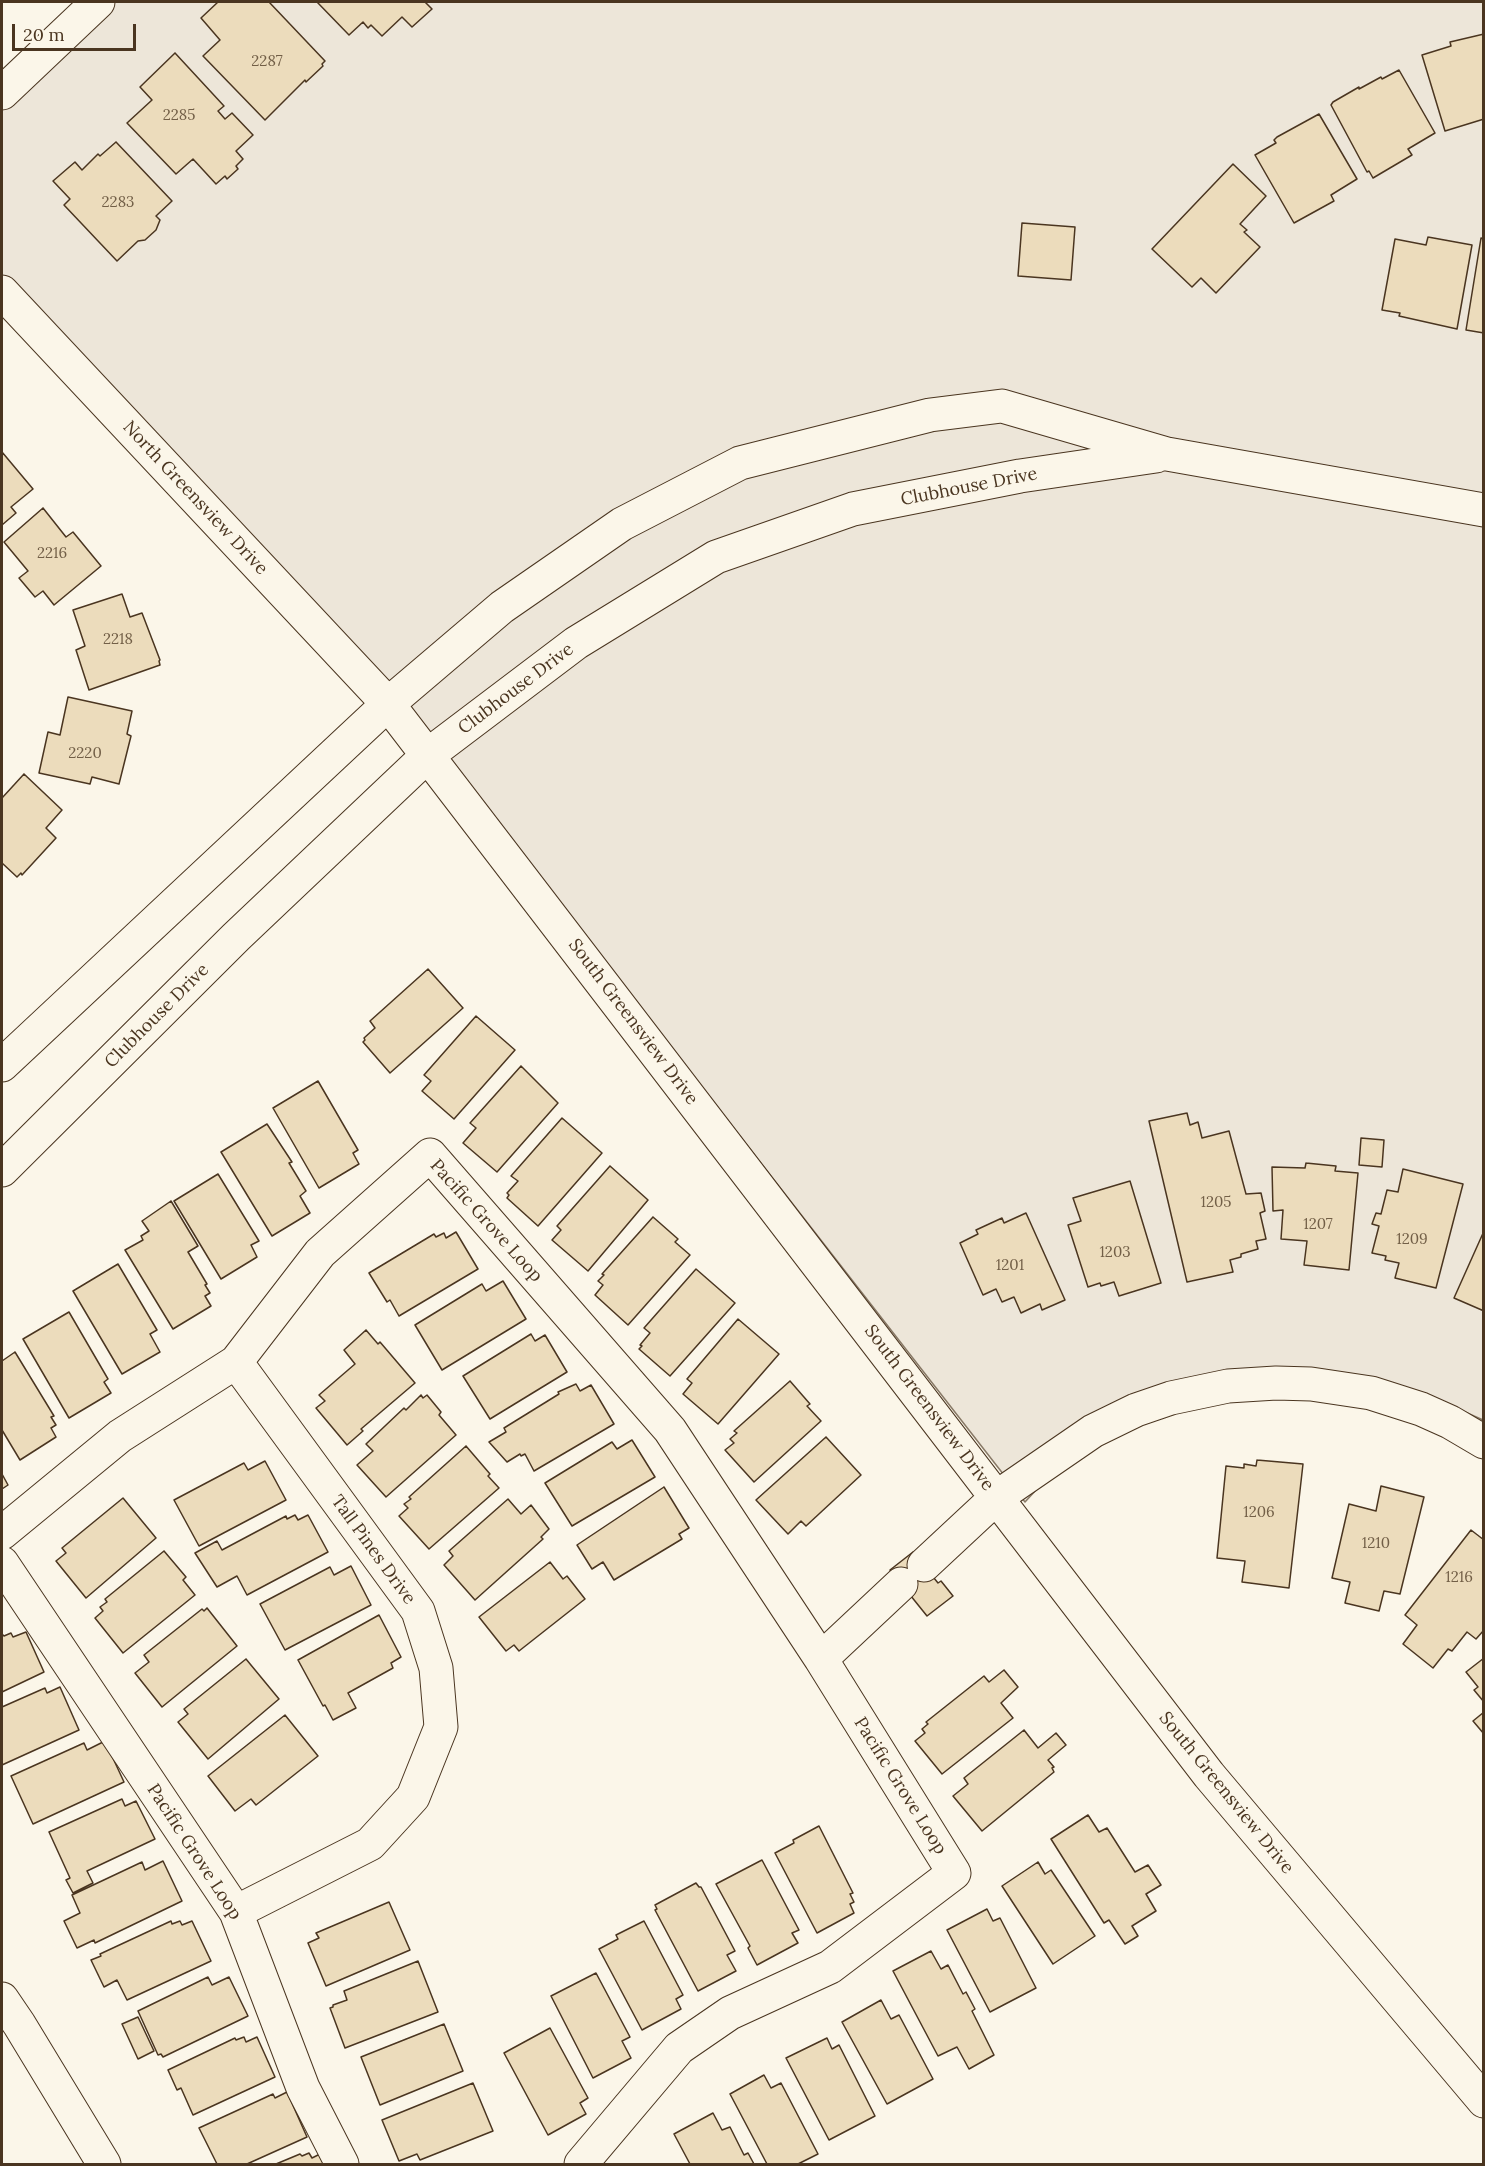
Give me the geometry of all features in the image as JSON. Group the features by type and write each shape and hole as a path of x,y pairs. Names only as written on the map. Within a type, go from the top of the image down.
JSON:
{"street":[{"path":"2,93 98,2"},
{"name":"North Greensview Drive","path":"2,292 388,704"},
{"name":"Clubhouse Drive","path":"2,1065 388,704 502,607 622,524 740,463 930,415 1002,406 1167,454 1484,510"},
{"name":"Clubhouse Drive","path":"2,1170 236,937 428,755 576,643 716,558 853,509 1020,476 1167,454"},
{"name":"South Greensview Drive","path":"388,704 1209,1775 1484,2101"},
{"name":"Pacific Grove Loop","path":"2,1533 120,1436 237,1362 320,1253 430,1155 670,1430 821,1659 954,1873 830,1967 730,2013 679,2048 581,2164"},
{"name":"Tall Pines Drive","path":"236,1912 370,1844 413,1797 441,1727 436,1668 418,1611 237,1362"},
{"path":"821,1659 997,1497 1093,1431 1171,1398 1228,1386 1276,1383 1311,1384 1371,1393 1421,1409 1450,1422 1484,1442"},
{"name":"Pacific Grove Loop","path":"2,1563 236,1912 303,2088 342,2164"},
{"path":"2,1999 104,2164"}],"shaded area":[{"path":"100,2 1483,2 1483,1420 1420,1392 1244,1378 1071,1452 1025,1502 506,836 2,297 2,95"}],"building":[{"path":"218,2 269,2 325,61 323,66 306,82 305,80 265,120 203,56 220,40 201,18"},
{"path":"317,2 425,2 432,9 412,27 402,17 382,36 371,25 368,28 363,22 349,35"},
{"path":"1484,34 1484,119 1445,131 1422,55 1451,46 1450,42"},
{"path":"175,53 224,106 218,111 225,119 232,113 253,135 236,151 243,159 236,166 238,169 227,179 225,176 216,184 193,159 176,174 127,123 152,100 140,87"},
{"path":"1399,70 1435,133 1408,149 1412,155 1373,178 1369,171 1367,172 1331,105 1359,87 1359,89"},
{"path":"1319,114 1357,179 1331,195 1334,201 1294,223 1255,155 1276,143 1274,140 1277,137"},
{"path":"116,142 172,201 156,216 160,220 156,230 145,240 138,241 117,261 64,205 70,199 53,181 75,162 82,170 98,154 100,156"},
{"path":"1233,164 1266,196 1240,224 1247,230 1244,232 1260,247 1216,293 1201,278 1192,287 1152,249"},
{"path":"1022,223 1075,227 1071,280 1018,276"},
{"path":"1428,237 1472,245 1457,329 1382,310 1395,239 1426,245"},
{"path":"1481,238 1484,239 1484,333 1466,330"},
{"path":"2,452 33,489 11,507 16,513 2,525"},
{"path":"43,508 66,537 73,532 101,566 54,605 43,591 35,597 19,578 28,571 4,542"},
{"path":"122,594 130,617 142,613 160,665 89,690 76,650 85,646 73,610"},
{"path":"68,697 132,711 127,734 131,736 119,784 92,777 90,784 39,773 48,732 60,735"},
{"path":"24,774 62,810 46,828 56,838 22,875 21,873 17,877 2,863 2,798"},
{"path":"428,969 463,1008 390,1073 363,1042 364,1038 375,1028 370,1021"},
{"path":"476,1016 515,1050 454,1119 422,1091 431,1081 424,1075"},
{"path":"521,1066 558,1103 497,1172 463,1143 476,1128 470,1123"},
{"path":"318,1081 358,1150 353,1153 359,1164 319,1188 273,1108"},
{"path":"1187,1113 1190,1125 1198,1122 1202,1138 1229,1131 1246,1194 1261,1193 1265,1211 1260,1213 1266,1239 1256,1241 1258,1249 1230,1260 1233,1272 1187,1282 1149,1121"},
{"path":"562,1118 602,1153 538,1226 507,1198 509,1195 507,1193 518,1181 511,1176"},
{"path":"267,1124 292,1162 289,1163 306,1191 300,1196 310,1213 272,1236 221,1152"},
{"path":"1361,1138 1384,1140 1382,1167 1359,1165"},
{"path":"1306,1163 1336,1166 1335,1171 1358,1173 1349,1270 1304,1265 1307,1241 1281,1239 1283,1210 1273,1211 1272,1167 1305,1168"},
{"path":"610,1166 648,1200 588,1271 552,1240 561,1230 557,1226"},
{"path":"1403,1169 1463,1184 1436,1288 1395,1278 1399,1263 1385,1260 1386,1256 1372,1253 1379,1226 1372,1224 1376,1213 1381,1214 1387,1190 1398,1192"},
{"path":"218,1174 259,1241 251,1245 257,1257 221,1279 174,1201"},
{"path":"1130,1181 1161,1283 1119,1296 1114,1282 1088,1287 1068,1225 1081,1221 1073,1198"},
{"path":"171,1201 198,1246 188,1252 207,1284 205,1285 210,1293 205,1296 211,1306 173,1329 125,1250 143,1240 141,1236 149,1231 142,1221"},
{"path":"1026,1213 1065,1300 1042,1310 1040,1304 1021,1313 1014,1297 1002,1302 996,1289 983,1295 960,1243 978,1234 976,1230 1002,1218 1004,1223"},
{"path":"653,1217 678,1239 675,1242 690,1255 628,1325 595,1295 603,1285 598,1281"},
{"path":"1484,1231 1484,1311 1454,1298"},
{"path":"456,1232 478,1269 399,1316 390,1300 387,1302 369,1273 434,1234 436,1237 444,1233 446,1238"},
{"path":"118,1264 157,1330 150,1334 160,1352 122,1374 73,1291"},
{"path":"696,1269 735,1303 670,1376 639,1349 650,1333 644,1328"},
{"path":"503,1281 526,1319 442,1370 415,1325 482,1284 486,1291"},
{"path":"69,1312 108,1379 104,1382 111,1393 69,1418 23,1339"},
{"path":"738,1319 779,1354 718,1424 683,1394 692,1383 687,1379"},
{"path":"366,1330 378,1344 380,1342 415,1383 361,1429 363,1431 347,1445 316,1408 325,1401 319,1395 355,1364 344,1350"},
{"path":"531,1334 535,1341 545,1335 567,1372 490,1419 463,1376"},
{"path":"15,1352 54,1416 51,1417 56,1425 51,1428 56,1437 20,1460 2,1430 2,1361"},
{"path":"790,1381 810,1404 807,1406 821,1421 754,1482 725,1450 734,1443 730,1439 737,1433 734,1431"},
{"path":"576,1384 580,1391 591,1385 614,1424 534,1471 525,1454 521,1456 520,1454 507,1462 489,1442 506,1432 504,1428 559,1394 558,1392"},
{"path":"421,1395 423,1398 427,1395 441,1412 439,1415 456,1435 386,1497 357,1465 373,1451 366,1444"},
{"path":"826,1437 861,1475 806,1526 801,1521 788,1534 756,1500"},
{"path":"632,1440 655,1477 572,1526 545,1483 612,1442 617,1449"},
{"path":"466,1446 499,1488 429,1549 399,1516 408,1508 404,1504 411,1499 409,1497"},
{"path":"1257,1460 1303,1464 1289,1588 1242,1582 1245,1561 1217,1558 1226,1466 1244,1468 1244,1464 1256,1466"},
{"path":"265,1461 286,1500 199,1546 174,1500 244,1463 248,1470"},
{"path":"2,1474 8,1485 2,1489"},
{"path":"1381,1486 1424,1497 1400,1594 1384,1591 1379,1611 1345,1603 1350,1582 1332,1578 1349,1504 1376,1511"},
{"path":"664,1487 689,1528 679,1534 682,1539 614,1580 603,1562 592,1569 577,1545"},
{"path":"123,1498 156,1538 86,1598 56,1561 66,1553 62,1548"},
{"path":"508,1499 521,1514 531,1505 549,1529 541,1537 543,1539 475,1600 444,1565 453,1556 449,1551"},
{"path":"295,1515 298,1520 308,1515 328,1552 247,1595 237,1576 217,1587 195,1553 217,1541 222,1550 286,1516 287,1519"},
{"path":"1471,1530 1484,1540 1484,1630 1476,1639 1467,1632 1452,1651 1448,1649 1433,1668 1403,1644 1417,1625 1405,1615"},
{"path":"164,1551 186,1577 183,1580 195,1595 123,1653 95,1618 103,1611 100,1607 107,1602 105,1599"},
{"path":"913,1552 938,1583 941,1581 953,1596 927,1616 890,1570"},
{"path":"550,1562 563,1579 567,1576 585,1599 519,1651 514,1645 506,1651 479,1617"},
{"path":"351,1566 371,1605 285,1650 260,1604 330,1567 334,1575"},
{"path":"207,1608 237,1646 162,1707 135,1673 149,1662 144,1655 202,1609 204,1611"},
{"path":"379,1615 401,1657 391,1663 393,1668 348,1693 356,1708 333,1720 298,1660"},
{"path":"26,1632 44,1672 2,1692 2,1634 4,1636 11,1633 13,1637"},
{"path":"1484,1658 1484,1702 1474,1690 1478,1687 1466,1672"},
{"path":"246,1659 279,1699 208,1759 178,1722 188,1714 184,1709"},
{"path":"1004,1670 1018,1687 1001,1703 1013,1718 942,1774 915,1741 925,1733 922,1729 928,1724 926,1722 984,1676 989,1682"},
{"path":"60,1687 79,1730 2,1765 2,1707 45,1688 47,1693"},
{"path":"1484,1712 1484,1734 1473,1721"},
{"path":"285,1715 318,1756 256,1805 251,1799 235,1811 208,1776"},
{"path":"1024,1730 1038,1748 1056,1733 1066,1745 1048,1760 1054,1767 1052,1768 1054,1772 982,1831 953,1796 968,1784 964,1778"},
{"path":"105,1741 124,1782 33,1824 11,1776 84,1743 87,1750"},
{"path":"122,1799 125,1806 136,1801 155,1839 87,1871 93,1883 73,1893 66,1880 70,1878 49,1832"},
{"path":"1088,1815 1099,1832 1107,1828 1135,1872 1148,1865 1161,1885 1146,1894 1156,1911 1132,1926 1138,1936 1125,1944 1109,1920 1104,1923 1051,1839"},
{"path":"819,1826 853,1893 850,1894 854,1902 850,1904 854,1913 817,1933 775,1853"},
{"path":"762,1860 799,1930 792,1933 798,1943 757,1965 748,1948 750,1946 716,1884"},
{"path":"163,1861 182,1901 95,1943 94,1940 77,1948 64,1921 80,1913 72,1895 142,1862 145,1870"},
{"path":"1038,1862 1045,1874 1051,1870 1095,1936 1053,1964 1002,1886"},
{"path":"696,1883 701,1887 735,1951 727,1955 736,1971 698,1991 655,1910 657,1909 655,1905"},
{"path":"389,1902 410,1950 326,1986 308,1943 319,1938 316,1933"},
{"path":"987,1909 993,1921 1000,1918 1036,1988 990,2012 947,1930"},
{"path":"171,1921 172,1924 180,1921 182,1925 192,1921 211,1961 127,2000 117,1980 104,1987 91,1960"},
{"path":"644,1921 683,1995 676,1999 681,2009 642,2030 599,1949 618,1939 616,1935"},
{"path":"931,1951 941,1969 948,1965 963,1994 966,1992 975,2009 972,2011 994,2055 969,2069 957,2047 938,2056 893,1971"},
{"path":"418,1961 438,2012 345,2048 330,2008 347,2000 344,1991"},
{"path":"596,1973 630,2037 622,2041 631,2058 593,2078 551,1996"},
{"path":"208,1977 212,1985 229,1977 248,2016 163,2057 161,2054 158,2055 138,2011"},
{"path":"881,2000 891,2019 899,2015 933,2079 887,2104 842,2022"},
{"path":"138,2017 154,2051 138,2059 122,2024"},
{"path":"444,2024 463,2071 380,2105 361,2057"},
{"path":"550,2028 588,2098 580,2103 586,2114 548,2135 504,2053"},
{"path":"244,2037 246,2042 257,2037 275,2077 193,2115 181,2088 177,2090 168,2070 235,2038 236,2040"},
{"path":"827,2038 832,2049 839,2045 875,2116 829,2140 786,2058"},
{"path":"764,2075 771,2088 781,2083 818,2154 798,2164 767,2164 730,2094"},
{"path":"473,2083 493,2131 420,2160 417,2154 399,2161 382,2120"},
{"path":"287,2092 307,2137 247,2164 217,2164 199,2128 273,2094 275,2098"},
{"path":"713,2113 722,2130 730,2127 744,2155 748,2153 754,2164 690,2164 674,2134"},
{"path":"309,2153 312,2158 322,2153 328,2164 276,2164 300,2154 302,2156"}]}
